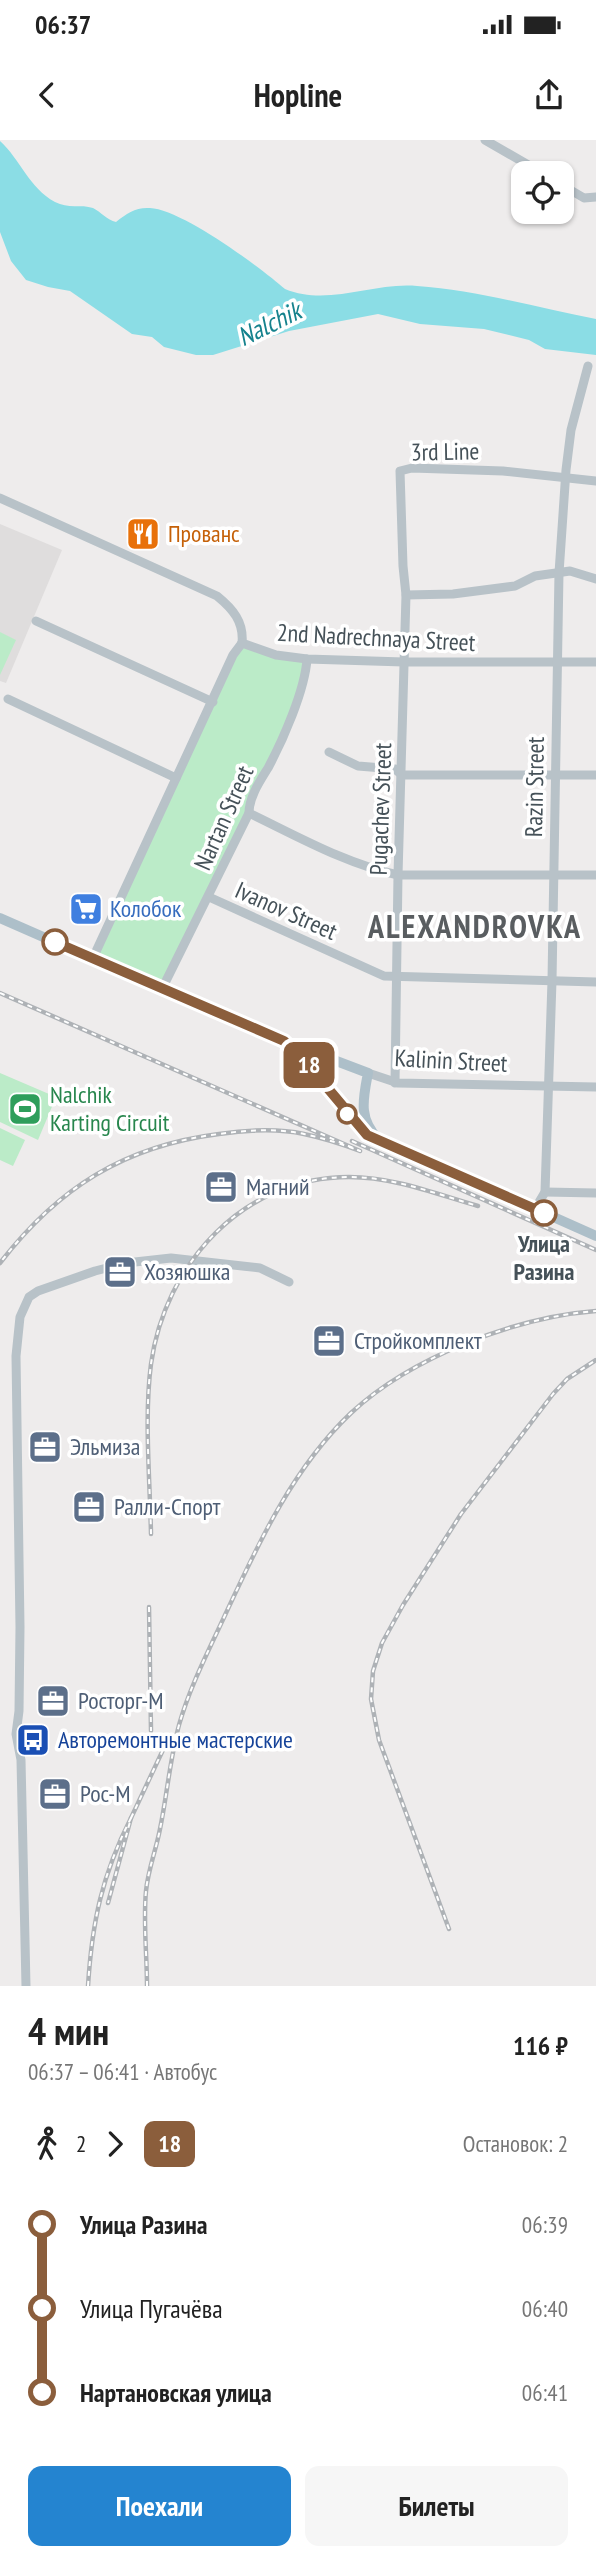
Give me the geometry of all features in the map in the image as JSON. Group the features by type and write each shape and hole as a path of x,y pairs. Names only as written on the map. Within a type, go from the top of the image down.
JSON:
{"main road":[{"name":"Kalinin Street","path":"0,918 284,1041 368,1073"},
{"path":"284,1041 315,1073 362,1131 596,1236"},
{"path":"368,1073 362,1103 363,1114 371,1132 379,1140"}],"street":[{"path":"485,140 521,161"},
{"path":"574,192 584,198 596,197"},
{"name":"Razin Street","path":"535,1209 545,1192 552,981 559,573 566,478 575,412 588,366"},
{"name":"3rd Line","path":"404,662 406,596 400,471 412,468 503,471 596,481"},
{"name":"2nd Nadrechnaya Street","path":"0,498 217,596 241,624 242,643 276,655 307,659 404,662 596,662"},
{"path":"406,596 453,594 515,586 536,576 570,571 596,579"},
{"path":"36,621 212,702"},
{"path":"93,958 233,655 242,643"},
{"name":"Nartan Street","path":"162,989 249,813 255,792 303,685 307,659"},
{"name":"Pugachev Street","path":"395,1083 404,662"},
{"path":"8,699 176,778"},
{"path":"329,752 358,766 394,769 402,775 596,775"},
{"path":"249,813 340,856 381,872 398,875 596,875"},
{"name":"Ivanov Street","path":"209,897 384,975 596,982"},
{"name":"Kalinin Street","path":"368,1073 395,1083 596,1087"},
{"path":"545,1192 596,1193"},
{"path":"26,1986 21,1760 16,1734 19,1711 20,1626 16,1356 23,1308 29,1297 38,1291 94,1271 154,1259 178,1258 260,1268 289,1282"}],"shaded area":[{"path":"0,524 62,550 6,683 0,681"}],"green space":[{"path":"0,632 16,640 0,675"},
{"path":"242,643 307,659 306,679 269,765 162,989 93,958"},
{"name":"Nalchik Karting Circuit","path":"0,1073 56,1097 38,1140 0,1122"},
{"path":"0,1128 25,1140 13,1166 0,1160"}],"water":[{"name":"Nalchik","path":"0,141 38,189 55,202 93,208 116,222 140,208 164,211 200,228 258,267 285,289 318,296 384,287 417,286 507,300 596,319 596,355 545,349 529,340 484,329 420,324 378,314 289,331 213,355 196,355 164,347 152,337 132,334 70,291 26,280 11,261 0,232"}],"railway":[{"path":"0,993 360,1151 332,1141 272,1130 219,1134 153,1149 123,1160 70,1192 22,1236 0,1263"},
{"path":"352,1141 596,1250"},
{"path":"151,1534 148,1427 151,1364 159,1327 173,1293 192,1261 216,1233 243,1210 275,1192 311,1181 349,1177 415,1187 478,1206"},
{"path":"147,1986 145,1927 148,1875 160,1829 173,1751 183,1711 238,1586 295,1482 330,1434 375,1393 403,1374 466,1343 499,1331 565,1315 596,1311"},
{"path":"449,1929 379,1740 371,1699 373,1671 382,1643 403,1605 461,1514 553,1394 567,1379 596,1360"},
{"path":"149,1607 151,1731"},
{"path":"131,1818 170,1735"},
{"path":"88,1986 92,1941 100,1899 113,1859 131,1818 108,1903"}],"bus line":[{"name":"18","path":"55,942 284,1041 304,1060 367,1135 544,1213"}],"place":[{"name":"Прованс","path":"143,534"},
{"name":"Колобок","path":"86,909"},
{"name":"Nalchik Karting Circuit","path":"25,1109"},
{"name":"Магний","path":"221,1187"},
{"name":"Улица Разина","path":"544,1213"},
{"name":"Хозяюшка","path":"120,1272"},
{"name":"Стройкомплект","path":"329,1341"},
{"name":"Эльмиза","path":"45,1447"},
{"name":"Ралли-Спорт","path":"89,1507"},
{"name":"Росторг-М","path":"53,1701"},
{"name":"Авторемонтные мастерские","path":"33,1740"},
{"name":"Рос-М","path":"55,1794"}],"district":[{"name":"ALEXANDROVKA","path":"475,927"}]}
